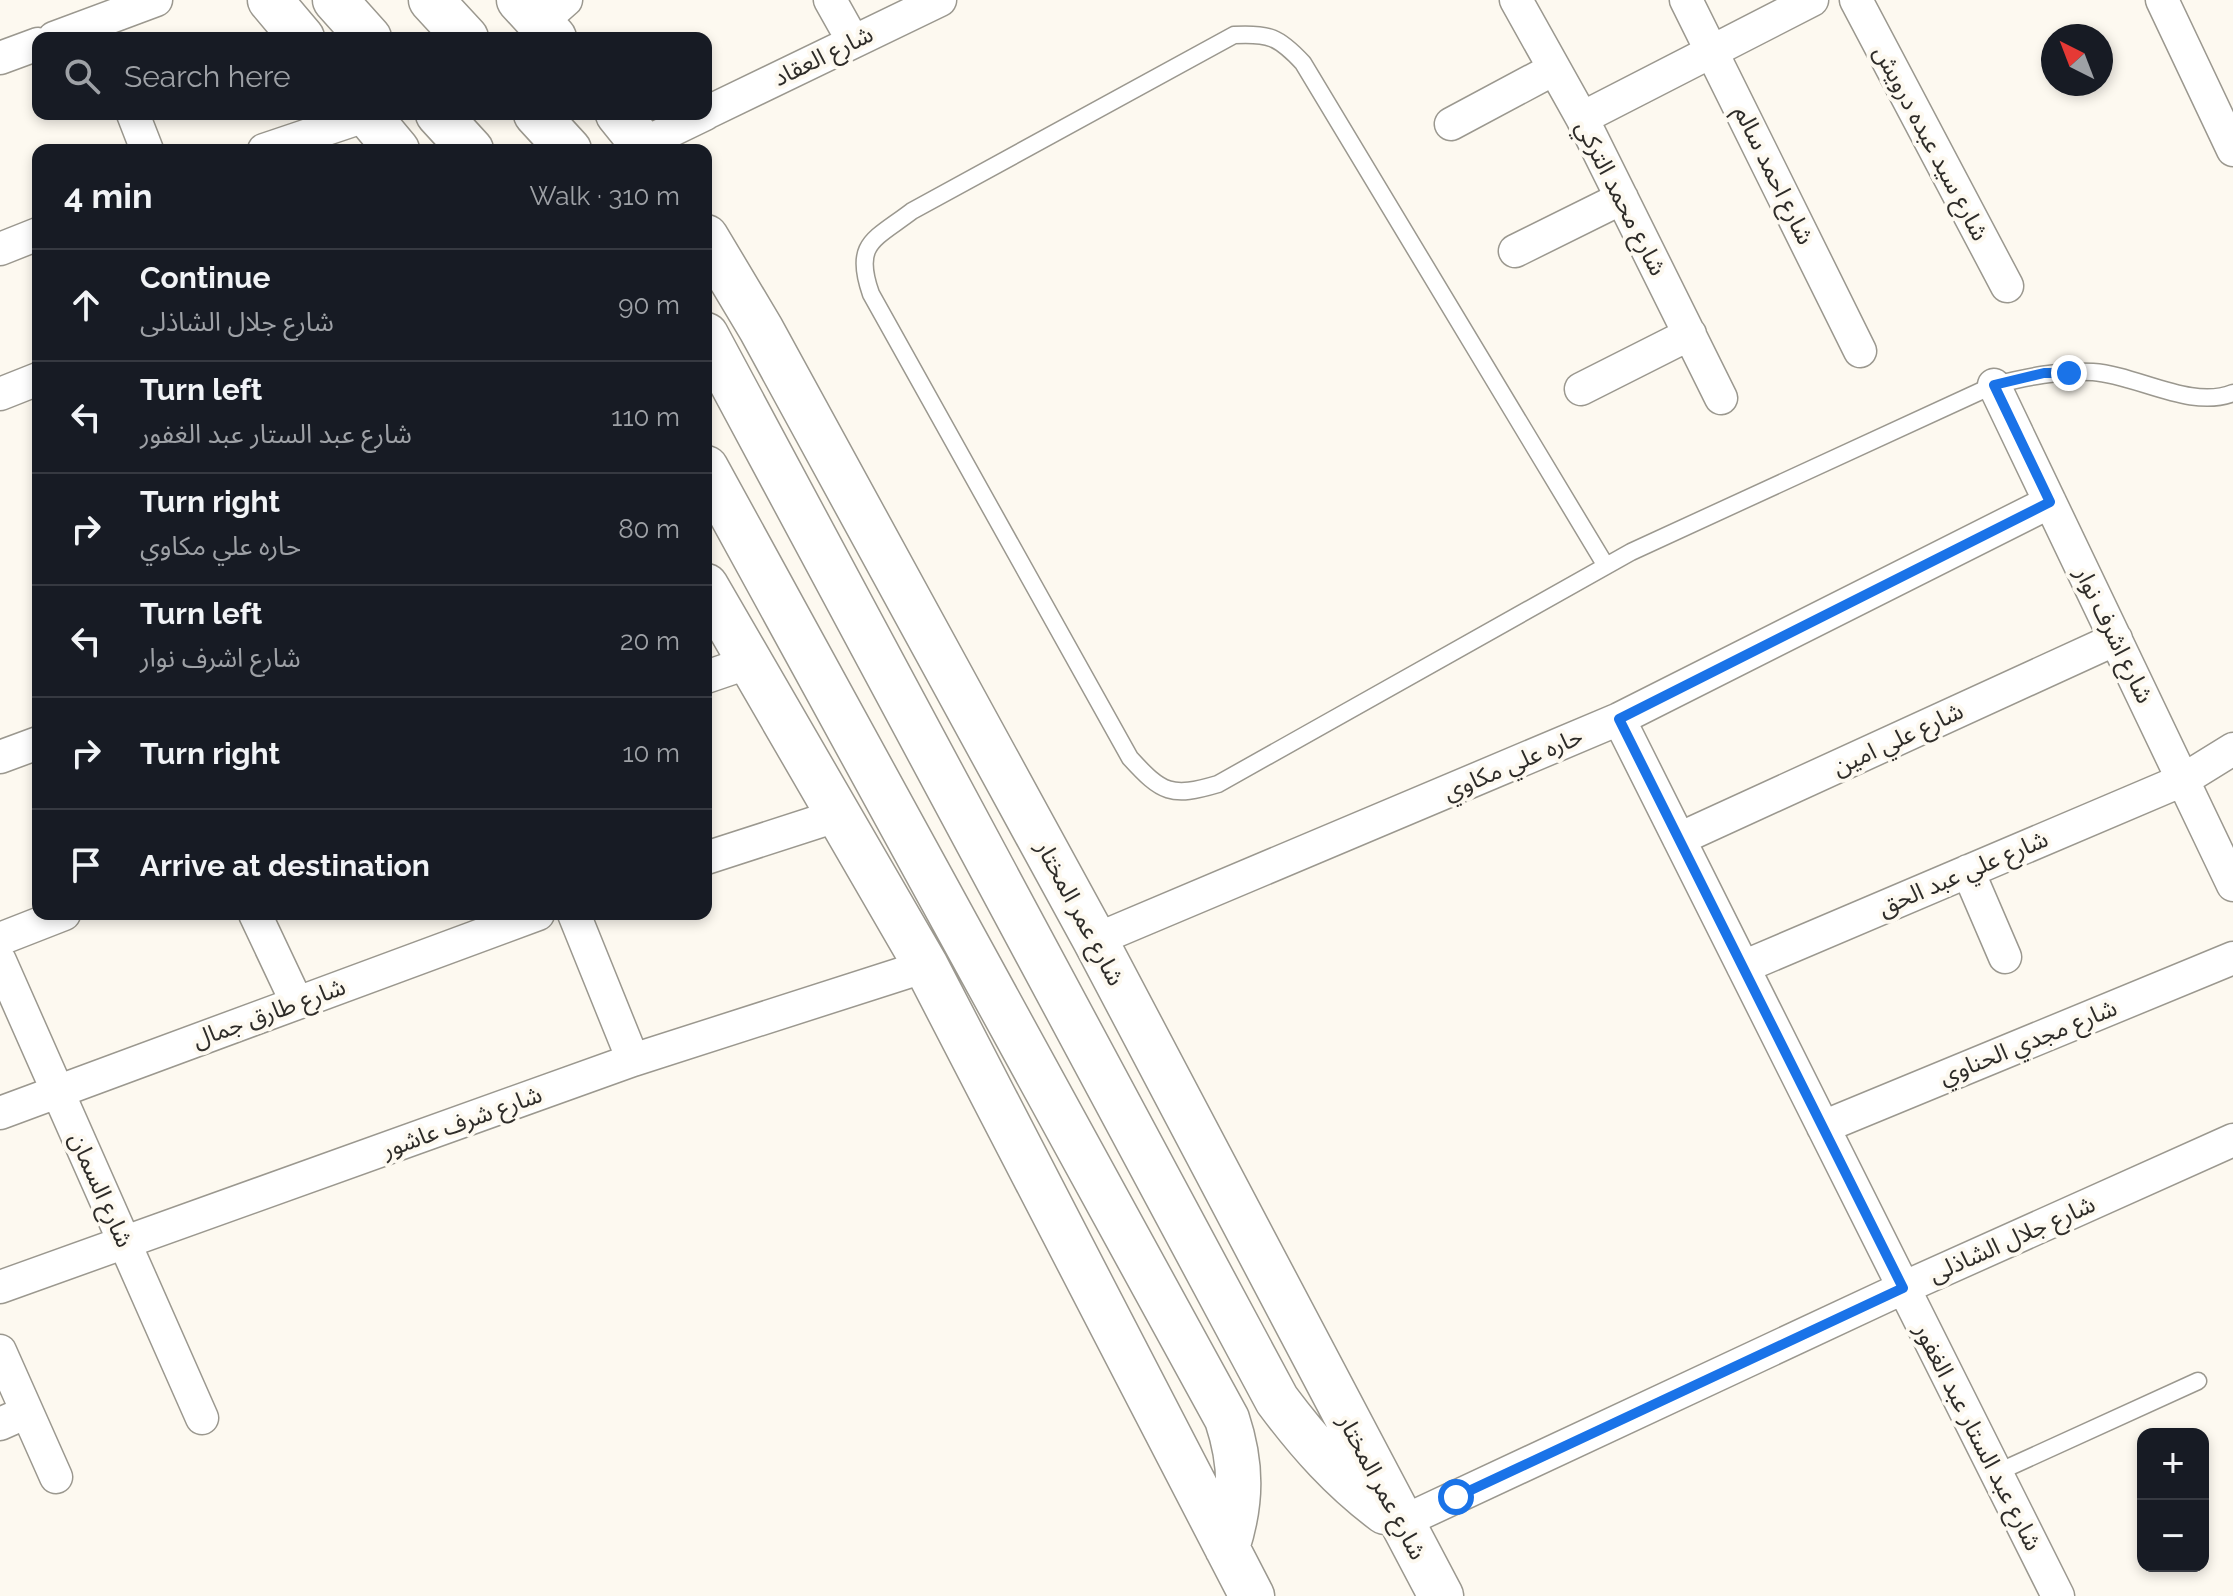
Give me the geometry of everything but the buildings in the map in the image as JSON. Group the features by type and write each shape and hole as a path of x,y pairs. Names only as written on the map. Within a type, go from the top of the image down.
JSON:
{"main road":[{"path":"270,0 297,32"},
{"path":"335,0 364,32"},
{"path":"431,0 460,32"},
{"path":"371,120 392,144"},
{"path":"444,120 466,144"},
{"path":"542,120 564,144"},
{"name":"شارع عمر المختار","path":"712,247 761,329 1095,940 1441,1596"},
{"path":"712,346 1277,1400 1312,1447 1343,1478 1400,1523"},
{"path":"712,479 1227,1419 1237,1457 1240,1496 1227,1548"},
{"path":"712,596 926,966 1252,1596"}],"street":[{"path":"68,32 156,0"},
{"path":"830,0 853,41"},
{"name":"شارع العقاد","path":"712,111 940,0"},
{"name":"شارع محمد التركي","path":"1516,0 1582,118 1721,398"},
{"name":"شارع احمد سالم","path":"1686,0 1714,51 1860,351"},
{"path":"1582,118 1812,0"},
{"name":"شارع سيد عبده درويش","path":"1856,0 2007,286"},
{"path":"2162,0 2233,150"},
{"path":"0,58 32,46"},
{"path":"1451,124 1554,69"},
{"path":"135,120 145,144"},
{"path":"282,144 352,120"},
{"name":"شارع العقاد","path":"637,140 689,120"},
{"path":"1515,251 1622,198"},
{"path":"0,249 32,236"},
{"path":"1581,389 1690,334"},
{"name":"شارع اشرف نوار","path":"1994,385 2233,885"},
{"path":"0,394 32,387"},
{"name":"حاره علي مكاوي","path":"1095,940 1619,719 2050,502"},
{"name":"شارع علي امين","path":"1679,839 2116,639"},
{"path":"712,675 750,662"},
{"name":"شارع عبد الستار عبد الغفور","path":"1619,719 2058,1596"},
{"path":"0,757 32,745"},
{"name":"شارع علي عبد الحق","path":"1743,967 2183,780 2233,749"},
{"path":"712,856 839,815"},
{"path":"1968,871 2005,957"},
{"path":"0,939 49,920"},
{"path":"258,920 297,1003"},
{"name":"شارع طارق جمال","path":"0,1113 522,920"},
{"path":"576,920 633,1060"},
{"name":"شارع مجدي الحناوي","path":"1823,1127 2233,958"},
{"name":"شارع السمان","path":"0,961 202,1418"},
{"name":"شارع شرف عاشور","path":"0,1287 633,1060 926,966"},
{"name":"شارع جلال الشاذلى","path":"1400,1523 1903,1288 2233,1140"},
{"path":"0,1351 14,1418 56,1477"}],"lane":[{"path":"1606,566 1303,63 1285,43 1262,34 1234,35 912,211 868,245 861,267 871,294 1130,758 1156,786 1187,793 1218,784 1606,566 1994,385 2044,373 2095,372 2188,395 2221,398 2233,393"},
{"path":"1996,1473 2198,1381"}],"route":[{"path":"1456,1497 1903,1288 1619,719 2050,502 1994,385 2044,373 2069,373"}]}
